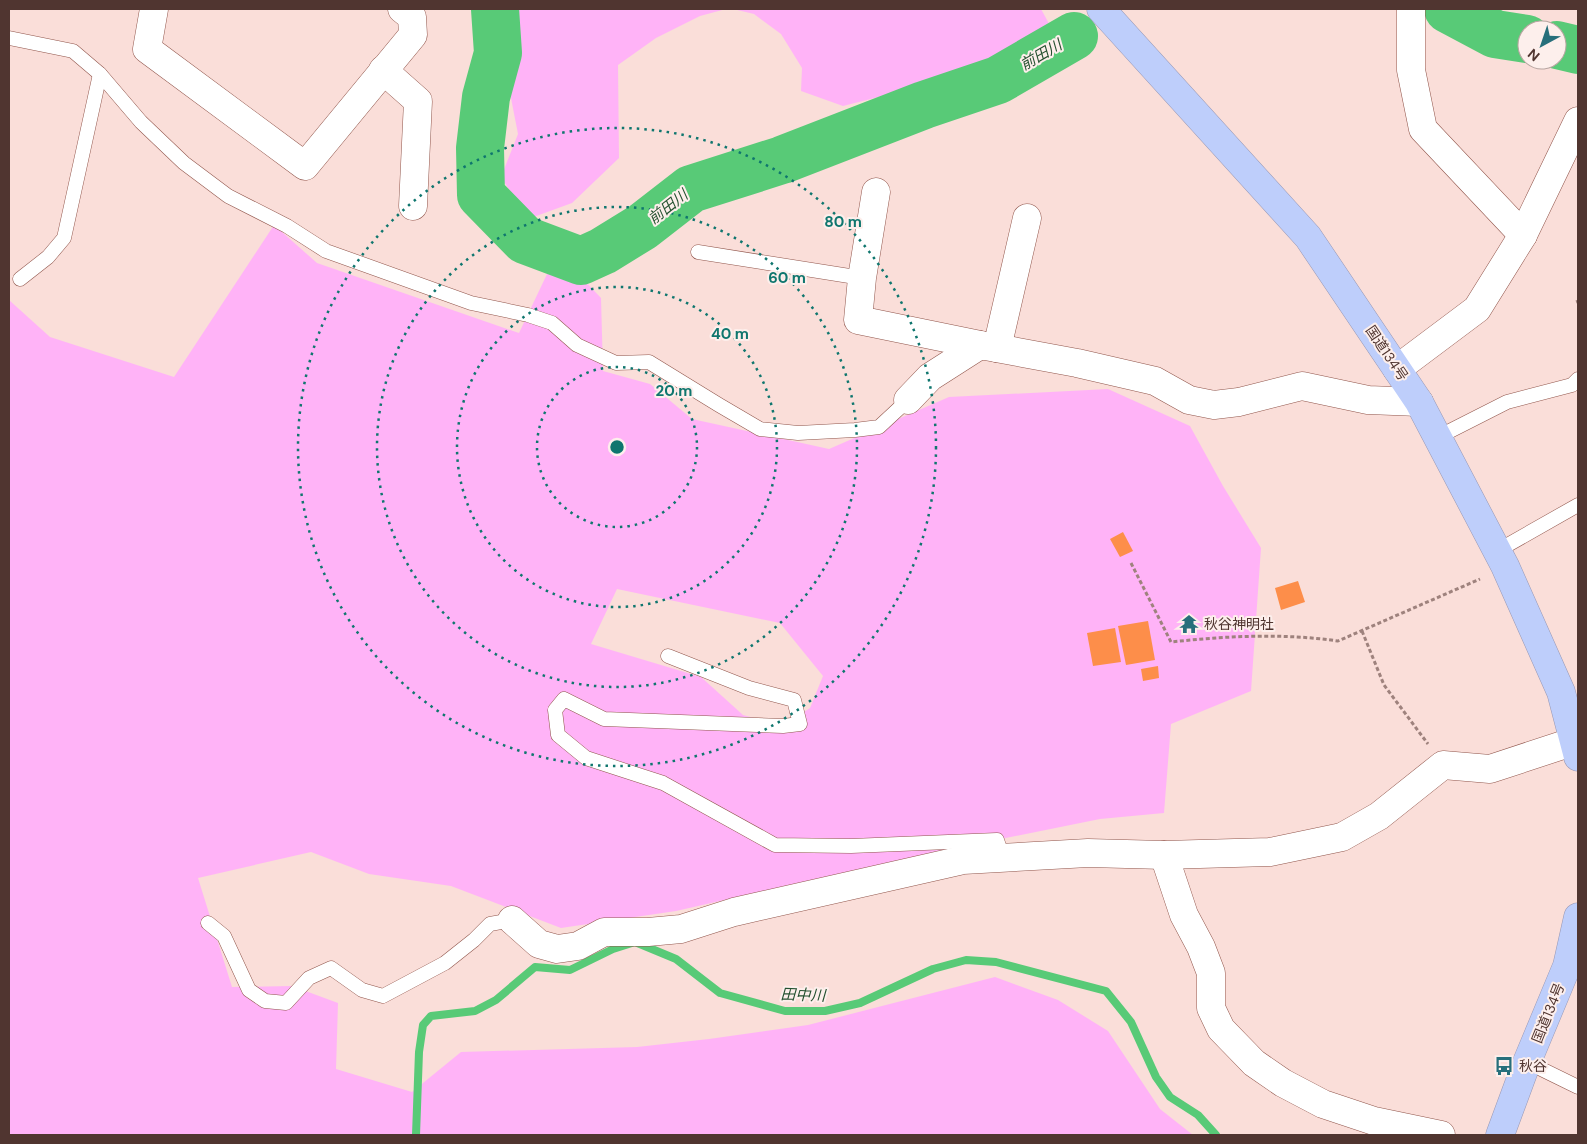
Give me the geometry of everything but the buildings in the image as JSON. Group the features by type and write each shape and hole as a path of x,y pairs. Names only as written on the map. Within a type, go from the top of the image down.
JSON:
{"highway":[{"name":"国道134号","path":"1101,9 1308,237 1419,402 1501,558 1565,690 1576,749"},
{"name":"国道134号","path":"1500,1135 1527,1062 1567,966 1578,917"}],"street":[{"path":"154,9 147,49 305,166 413,35 412,17 402,9"},
{"path":"1411,9 1411,70 1424,129 1523,235"},
{"path":"383,70 418,101 412,206"},
{"path":"1397,369 1477,309 1523,235 1578,121"},
{"path":"876,192 862,278 858,320 1077,363 1155,381 1189,400 1214,405 1239,402 1302,386 1368,400 1419,402"},
{"path":"908,400 930,377 988,347 1028,218"},
{"path":"512,920 539,944 557,949 578,946 604,932 648,932 681,929 734,912 963,860 1088,852 1164,855 1270,852 1342,837 1379,816 1443,765 1490,769 1576,749"},
{"path":"1164,855 1184,915 1201,947 1211,973 1211,1008 1220,1029 1254,1063 1283,1083 1323,1104 1374,1121 1442,1135"}],"lane":[{"path":"9,38 73,51 100,74 141,122 184,163 228,196 287,226 326,251 471,303 552,322 577,345 616,363 648,362 760,429 798,433 879,427 908,400"},
{"path":"20,279 48,257 64,238 100,74"},
{"path":"698,252 862,278"},
{"path":"1438,436 1507,402 1572,385 1578,379"},
{"path":"1501,558 1578,505"},
{"path":"668,656 749,688 794,700 800,724 783,726 604,719 564,699 555,710 558,735 586,758 663,783 775,845 851,846 997,840 1003,858"},
{"path":"208,923 224,936 248,990 265,1001 286,1003 309,978 330,968 362,990 383,996 446,962 474,940 490,924 512,920"},
{"path":"1527,1062 1578,1087"}],"path":[{"path":"1131,563 1171,642 1246,636 1338,641 1489,574 1501,558"},
{"path":"1362,631 1384,685 1443,765"}],"shaded area":[{"path":"505,9 726,9 700,16 656,38 618,65 619,158 572,203 528,219 501,177 518,134 510,93"},
{"path":"733,9 1041,9 1053,31 1005,65 843,106 801,91 802,68 781,34 754,14"},
{"path":"274,225 317,263 519,333 548,272 580,276 601,298 603,371 650,384 692,419 829,449 949,397 1108,389 1190,426 1223,486 1261,548 1251,691 1171,724 1164,813 1100,819 946,850 676,911 561,928 451,886 369,874 311,852 198,878 232,987 292,986 338,1003 336,1069 412,1092 461,1052 637,1047 709,1039 808,1025 995,977 1058,1000 1108,1031 1160,1109 1193,1135 9,1135 9,300 50,337 174,377","holes":["617,589 780,623 823,676 810,708 783,726 743,715 701,677 591,644"]}],"waterway":[{"name":"前田川","path":"495,9 498,53 486,97 480,148 481,195 525,240 581,261 603,251 642,227 691,189 782,160 924,105 998,80 1074,36"},
{"name":"前田川","path":"1448,9 1495,34 1517,37"},
{"name":"前田川","path":"1567,47 1578,50"},
{"name":"田中川","path":"416,1135 419,1052 423,1025 431,1016 475,1011 496,1000 535,967 570,970 613,949 635,942 676,959 720,993 785,1011 825,1011 860,1003 933,969 966,960 996,962 1106,991 1131,1022 1156,1077 1170,1097 1198,1115 1216,1135"}],"place":[{"name":"秋谷神明社","path":"1189,624"},
{"name":"秋谷","path":"1504,1066"}]}
